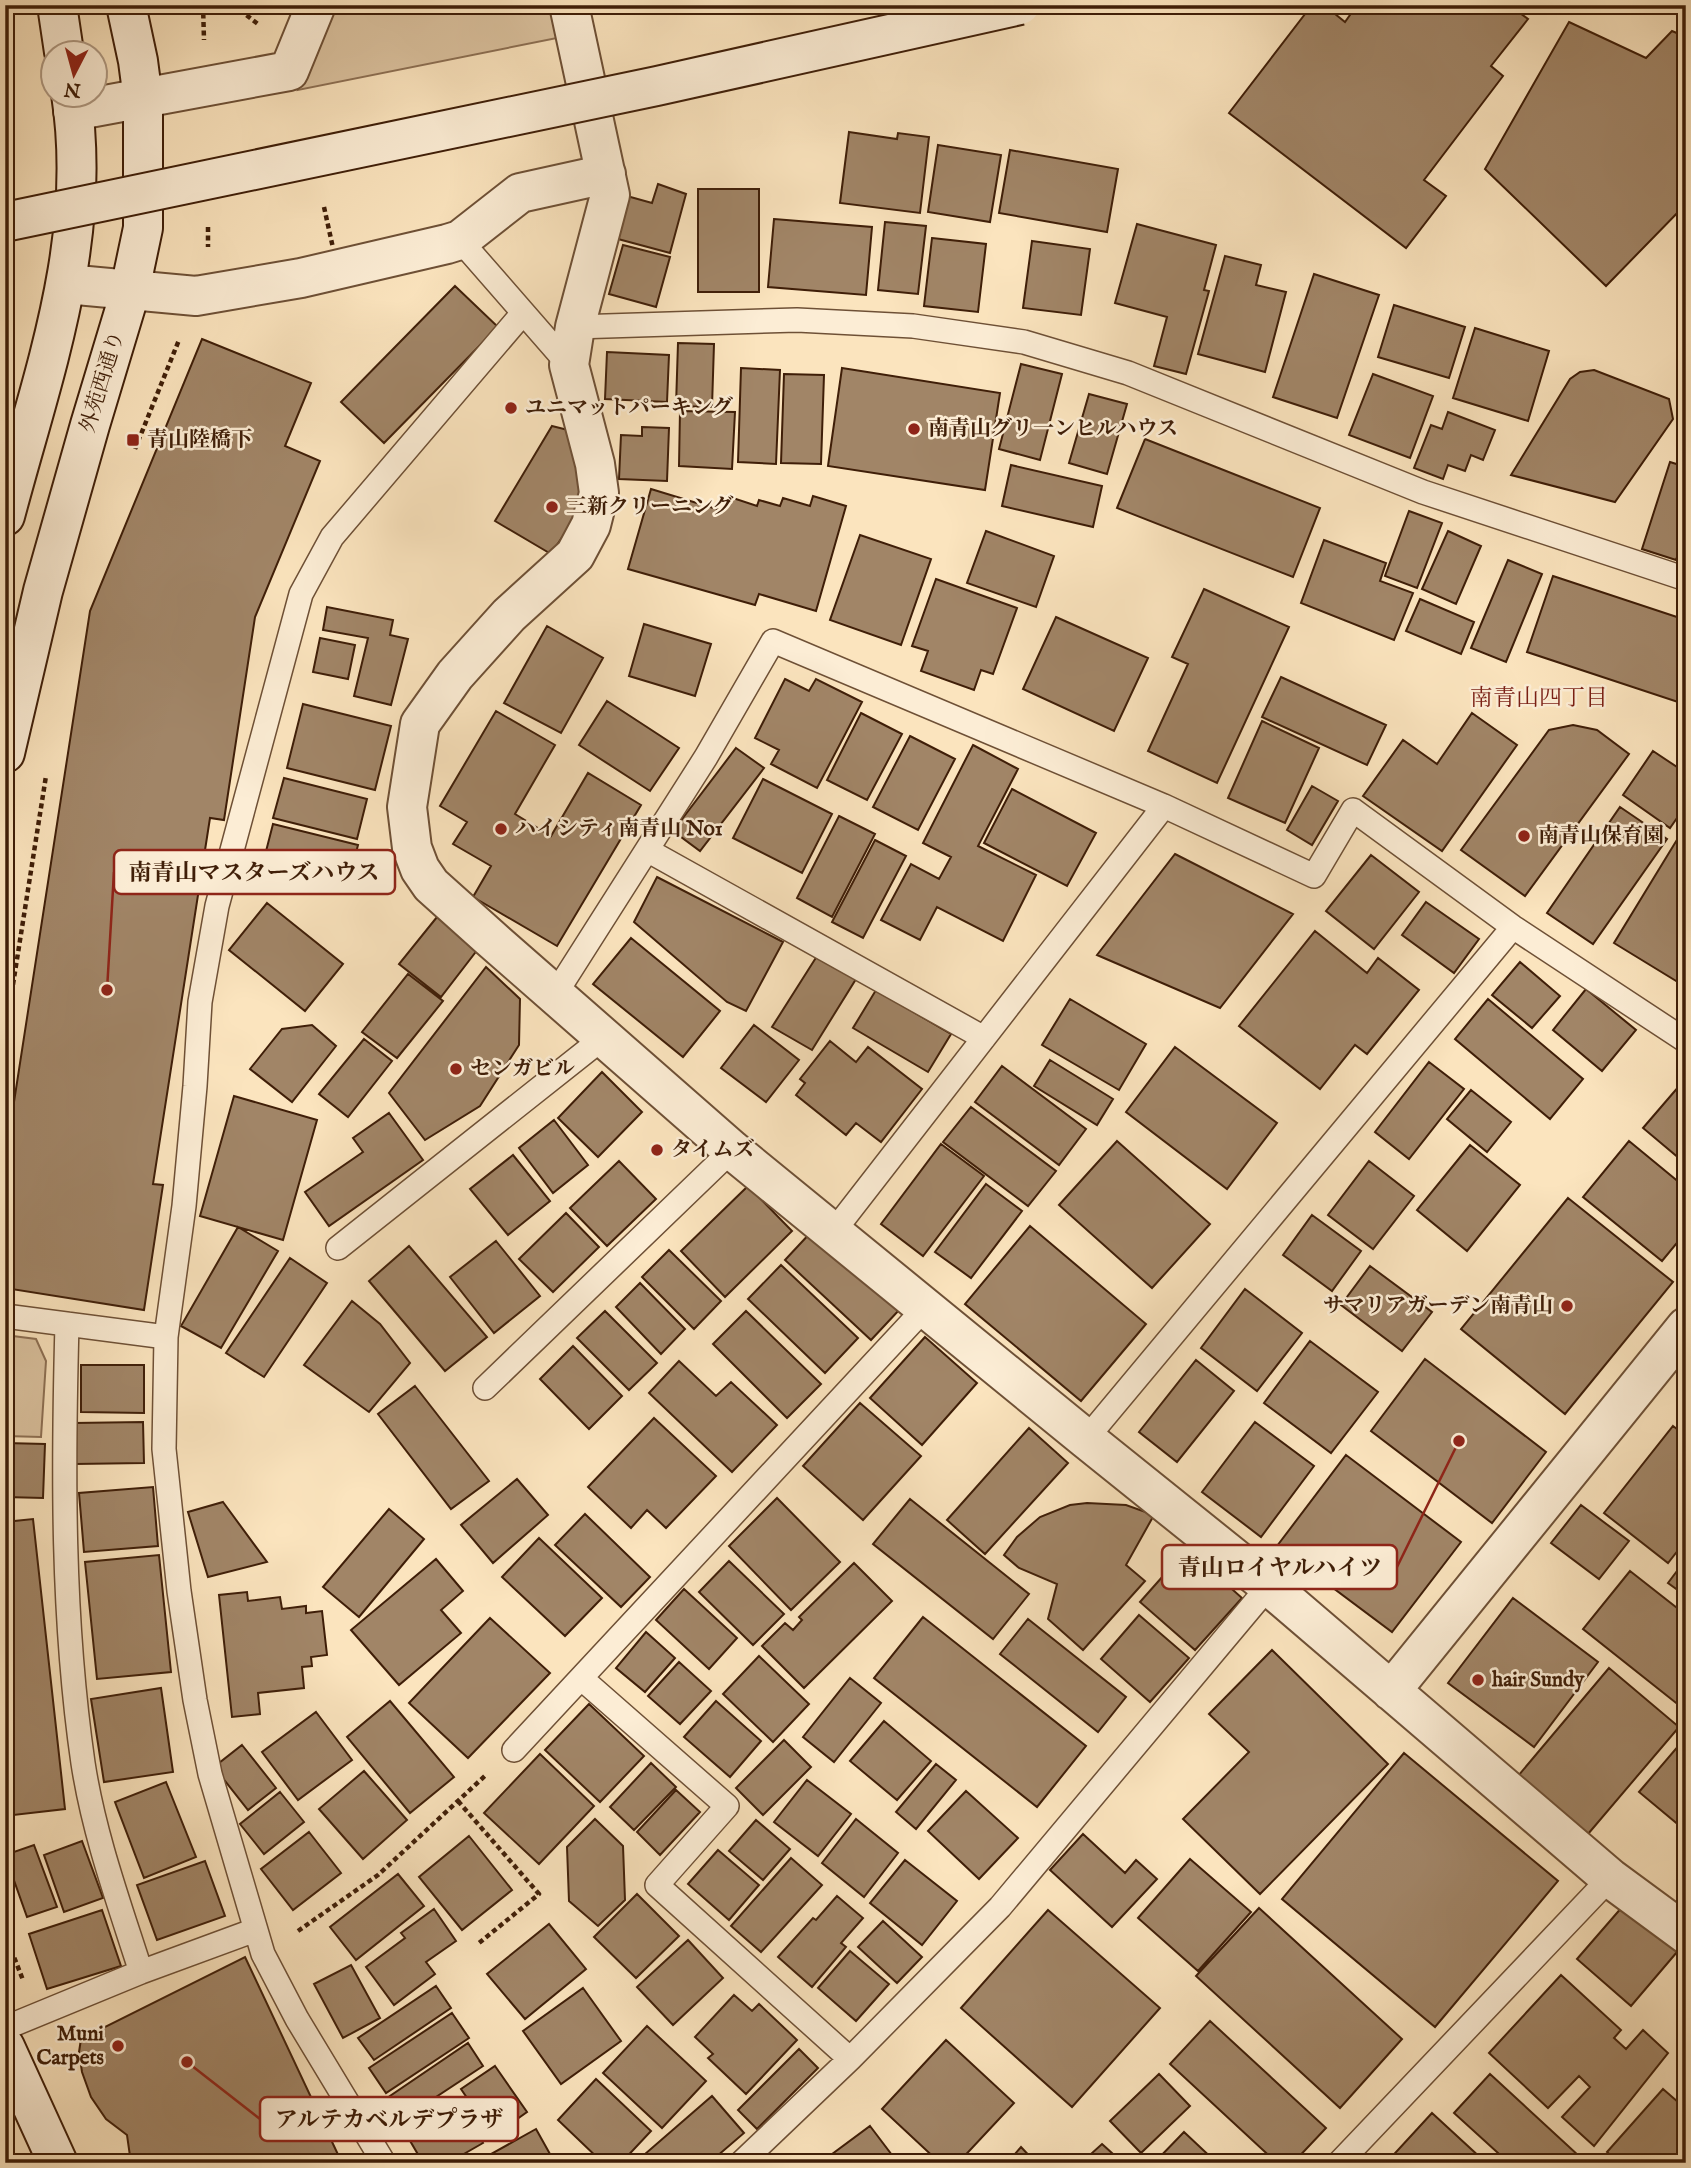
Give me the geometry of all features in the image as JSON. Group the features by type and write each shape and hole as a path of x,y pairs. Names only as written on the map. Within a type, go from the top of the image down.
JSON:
{"street":[{"path":"57,5 62,38"},
{"name":"外苑西通り","path":"5,753 43,591 130,292 142,228 143,99 126,5"},
{"path":"108,101 143,99 289,71 316,5"},
{"path":"569,5 610,194 575,327 569,365 595,464 599,493 591,525 575,555 509,615 455,675 420,724 407,807 412,848 420,869 430,885 733,1150 1086,1440 1269,1586 1610,1878 1682,1922"},
{"path":"5,222 657,86 1020,5"},
{"path":"5,516 66,284 74,230 76,192 72,108"},
{"path":"66,284 196,296 301,278 460,240 520,193 606,174"},
{"path":"1391,1691 1686,1327"},
{"path":"5,2047 58,2163"}],"lane":[{"path":"460,240 569,365"},
{"path":"384,2163 297,2019 263,1954 210,1774 195,1700 179,1591 164,1449 166,1337 184,1206 200,1003 217,906 300,593 332,537 523,313"},
{"path":"575,327 797,320 913,326 1024,342 1128,373 1423,492 1686,579"},
{"path":"554,996 706,757 773,641 1164,806 1314,876 1353,810 1513,927 1686,1041"},
{"path":"834,1231 1164,806"},
{"path":"647,850 984,1038"},
{"path":"1086,1440 1513,927"},
{"path":"338,1248 603,1038"},
{"path":"485,1388 733,1150"},
{"path":"514,1750 926,1307"},
{"path":"5,1316 166,1337"},
{"path":"67,1324 64,1539 74,1690 83,1765 103,1858 141,1972"},
{"path":"741,2163 850,2059 1000,1907 1269,1586"},
{"path":"581,1678 727,1806 657,1885 850,2059"},
{"path":"1339,2163 1610,1878"},
{"path":"5,2028 141,1972 256,1930"}],"path":[{"path":"233,5 264,29"},
{"path":"324,207 333,248"},
{"path":"263,1954 378,1875 514,1750"},
{"path":"458,1801 539,1894 479,1943"}],"shaded area":[{"path":"333,5 550,5 557,38 298,90"},
{"path":"5,1335 36,1339 46,1361 41,1437 5,1436"}],"building":[{"path":"1312,5 1324,5 1345,22 1357,5 1509,5 1528,19 1491,66 1503,76 1424,180 1446,196 1406,248 1229,113"},
{"path":"1569,22 1646,58 1672,31 1686,37 1686,204 1606,286 1485,169"},
{"path":"849,132 897,139 898,133 929,137 920,213 840,203"},
{"path":"938,145 1001,155 990,222 928,212"},
{"path":"1010,150 1118,169 1107,232 999,213"},
{"path":"658,184 686,194 670,253 618,239 627,196 652,203"},
{"path":"698,189 759,189 759,292 698,292"},
{"path":"774,219 872,227 866,295 768,287"},
{"path":"885,222 926,226 918,294 878,290"},
{"path":"1137,224 1216,245 1204,290 1209,291 1186,374 1154,366 1167,317 1115,303"},
{"path":"932,238 986,244 978,312 924,306"},
{"path":"1032,241 1090,249 1081,315 1023,308"},
{"path":"623,245 670,257 656,307 609,294"},
{"path":"1225,256 1261,265 1256,285 1286,292 1265,372 1198,354"},
{"path":"1314,274 1379,295 1337,418 1273,397"},
{"path":"455,286 498,327 384,443 341,402"},
{"path":"1394,305 1465,327 1449,378 1378,357"},
{"path":"1475,328 1549,351 1528,421 1453,398"},
{"path":"202,339 311,383 285,446 320,461 255,617 224,820 210,818 153,1184 163,1185 144,1310 5,1288 5,1160 90,611"},
{"path":"678,343 714,344 712,407 676,406"},
{"path":"607,352 669,355 667,402 605,399"},
{"path":"1021,364 1062,374 1040,460 999,449"},
{"path":"741,368 780,370 776,464 738,462"},
{"name":"南青山グリ一ンヒルハウス","path":"842,368 1000,393 985,490 828,466"},
{"path":"1594,370 1669,399 1673,419 1615,502 1511,475 1570,379 1580,372"},
{"path":"784,374 824,375 821,464 781,463"},
{"path":"1373,374 1433,396 1410,458 1349,435"},
{"path":"1089,394 1127,404 1107,474 1069,463"},
{"path":"680,411 735,412 732,469 679,466"},
{"path":"1448,412 1495,430 1483,460 1471,455 1465,471 1448,465 1443,479 1414,468 1431,425 1442,429"},
{"path":"552,426 576,432 585,503 551,554 495,521"},
{"path":"642,427 669,428 667,481 619,479 621,435 642,436"},
{"path":"1145,439 1320,508 1293,577 1117,508"},
{"path":"1670,462 1686,467 1686,531 1676,560 1642,549"},
{"path":"1011,465 1102,486 1093,527 1002,506"},
{"path":"651,489 723,511 727,496 757,506 759,500 780,506 783,498 810,506 813,496 846,506 816,611 759,594 755,605 628,569"},
{"path":"1409,511 1442,523 1417,588 1385,576"},
{"path":"986,531 1054,556 1036,607 967,583"},
{"path":"1448,531 1481,546 1456,604 1422,589"},
{"path":"860,535 931,559 901,645 830,620"},
{"path":"1324,540 1386,563 1380,581 1413,593 1394,640 1301,603"},
{"path":"1508,560 1542,574 1506,662 1471,648"},
{"path":"1553,576 1686,620 1686,689 1681,703 1527,652"},
{"path":"936,579 1017,608 993,674 981,670 974,690 921,671 928,651 912,646"},
{"path":"1204,589 1289,627 1217,783 1148,751 1188,664 1172,657"},
{"path":"1420,599 1474,622 1461,654 1406,631"},
{"path":"327,607 393,620 390,635 408,639 391,705 354,696 368,638 323,630"},
{"path":"1056,617 1148,658 1114,731 1023,689"},
{"path":"644,624 711,644 695,696 629,676"},
{"path":"547,626 603,658 561,733 504,703"},
{"path":"320,638 355,645 348,679 313,672"},
{"path":"1281,677 1386,725 1367,765 1262,717"},
{"path":"785,679 809,691 816,679 862,702 817,788 771,764 779,750 755,738"},
{"path":"607,701 679,748 650,791 579,745"},
{"path":"303,704 391,726 375,790 287,768"},
{"name":"ハイシティ南青山 No1","path":"496,711 555,745 515,814 551,836 588,773 641,805 557,946 473,897 491,866 453,844 467,822 440,806"},
{"path":"861,713 902,734 867,800 827,780"},
{"path":"1472,713 1517,745 1442,851 1363,796 1403,740 1437,764"},
{"path":"1262,721 1319,748 1285,823 1228,798"},
{"path":"1573,725 1597,730 1629,754 1525,896 1461,850 1549,730"},
{"path":"910,736 955,759 918,830 873,807"},
{"path":"973,745 1018,769 978,846 1036,875 1003,941 937,907 920,940 881,920 911,864 939,879 951,857 923,843"},
{"path":"736,748 764,768 700,851 673,831"},
{"path":"1653,751 1686,773 1686,805 1670,828 1623,795"},
{"path":"284,778 367,799 357,839 273,818"},
{"path":"763,779 832,814 802,873 733,838"},
{"path":"1312,786 1338,801 1312,845 1287,830"},
{"path":"1012,789 1096,833 1067,886 984,843"},
{"path":"1620,807 1667,839 1593,944 1547,913"},
{"path":"839,816 875,834 832,917 797,898"},
{"path":"273,824 358,845 348,884 263,863"},
{"path":"1686,825 1686,987 1614,943"},
{"path":"875,840 906,856 863,938 832,922"},
{"path":"1175,854 1293,914 1220,1008 1097,955"},
{"path":"1371,855 1419,892 1374,949 1326,911"},
{"path":"657,877 783,942 746,1011 727,1002 634,922"},
{"path":"1426,902 1479,939 1454,973 1402,935"},
{"path":"267,903 343,964 305,1011 229,950"},
{"path":"437,917 478,949 441,997 399,964"},
{"path":"1315,931 1367,973 1378,958 1419,990 1367,1054 1355,1045 1320,1089 1239,1026"},
{"path":"631,938 720,1011 683,1057 593,984"},
{"path":"817,956 856,979 812,1050 772,1027"},
{"path":"1520,962 1560,996 1532,1028 1492,995"},
{"name":"センガビル","path":"486,967 520,999 519,1045 480,1106 425,1140 389,1093"},
{"path":"408,974 443,1001 397,1058 362,1032"},
{"path":"1586,989 1636,1030 1602,1071 1553,1030"},
{"path":"876,990 951,1034 928,1072 853,1028"},
{"path":"1070,999 1146,1044 1119,1090 1042,1045"},
{"path":"1488,999 1583,1079 1550,1119 1455,1039"},
{"path":"312,1025 336,1046 292,1102 250,1069 282,1029"},
{"path":"754,1025 799,1060 766,1102 721,1068"},
{"path":"364,1039 392,1061 348,1117 319,1094"},
{"path":"830,1041 856,1062 868,1047 922,1089 881,1142 856,1123 846,1135 796,1095 805,1083 800,1079"},
{"path":"1175,1047 1277,1123 1227,1189 1126,1112"},
{"path":"1050,1060 1113,1099 1097,1125 1034,1086"},
{"path":"1429,1062 1464,1089 1409,1159 1375,1132"},
{"path":"1002,1066 1086,1129 1059,1165 975,1102"},
{"path":"602,1072 642,1112 598,1157 558,1118"},
{"path":"1686,1078 1686,1164 1643,1128"},
{"path":"1471,1090 1511,1122 1487,1152 1447,1119"},
{"path":"234,1096 317,1120 283,1240 200,1216"},
{"path":"971,1107 1056,1171 1028,1206 943,1142"},
{"path":"389,1113 423,1160 329,1226 305,1192 363,1152 353,1138"},
{"path":"554,1120 588,1165 553,1193 519,1148"},
{"path":"1117,1141 1210,1224 1152,1288 1059,1205"},
{"path":"1629,1141 1686,1188 1686,1232 1662,1261 1583,1197"},
{"path":"941,1144 984,1176 923,1256 881,1224"},
{"path":"1470,1145 1520,1185 1467,1251 1417,1210"},
{"path":"513,1155 550,1201 508,1235 470,1189"},
{"path":"619,1161 656,1199 607,1246 570,1208"},
{"path":"1369,1161 1414,1196 1373,1249 1328,1215"},
{"path":"986,1184 1022,1211 971,1278 935,1252"},
{"path":"748,1186 792,1231 725,1297 681,1251"},
{"name":"サマリアガーデン南青山","path":"1568,1198 1673,1282 1565,1414 1461,1329"},
{"path":"566,1213 599,1247 553,1292 519,1259"},
{"path":"1312,1215 1361,1251 1332,1291 1283,1255"},
{"path":"1030,1226 1146,1324 1081,1401 965,1304"},
{"path":"238,1227 278,1251 221,1348 181,1326"},
{"path":"813,1230 900,1309 871,1340 785,1260"},
{"path":"496,1241 540,1296 494,1333 450,1277"},
{"path":"409,1246 487,1337 445,1371 369,1281"},
{"path":"669,1250 721,1301 694,1329 642,1277"},
{"path":"290,1258 327,1283 264,1377 226,1353"},
{"path":"781,1265 858,1338 825,1373 748,1299"},
{"path":"1370,1266 1432,1312 1402,1351 1341,1305"},
{"path":"640,1283 685,1329 661,1354 616,1307"},
{"path":"1245,1289 1302,1333 1257,1391 1201,1348"},
{"path":"352,1301 380,1324 410,1363 369,1412 304,1365"},
{"path":"605,1311 657,1363 629,1390 577,1338"},
{"path":"746,1311 821,1384 787,1418 713,1344"},
{"path":"925,1337 977,1383 922,1445 870,1398"},
{"path":"1310,1341 1378,1392 1331,1453 1264,1403"},
{"path":"573,1346 622,1396 589,1429 540,1379"},
{"path":"1425,1359 1546,1452 1492,1523 1371,1431"},
{"path":"1196,1360 1234,1391 1177,1462 1139,1432"},
{"path":"679,1361 716,1396 731,1382 777,1425 732,1472 649,1393"},
{"path":"81,1365 144,1365 144,1413 81,1412"},
{"path":"415,1386 489,1481 451,1509 378,1414"},
{"path":"860,1403 921,1456 863,1520 803,1466"},
{"path":"654,1418 716,1476 666,1528 647,1510 631,1528 588,1487"},
{"path":"143,1422 144,1463 75,1464 74,1423"},
{"path":"1255,1422 1314,1466 1261,1537 1202,1492"},
{"path":"1673,1426 1686,1436 1686,1540 1668,1563 1604,1513"},
{"path":"1029,1428 1068,1463 985,1554 947,1520"},
{"path":"5,1443 45,1444 43,1498 5,1497"},
{"path":"1346,1455 1461,1542 1392,1632 1277,1546"},
{"path":"517,1479 548,1515 493,1563 461,1525"},
{"path":"153,1487 158,1546 84,1552 79,1493"},
{"path":"777,1498 840,1562 791,1610 729,1546"},
{"path":"910,1499 1029,1594 993,1639 873,1544"},
{"path":"223,1502 267,1562 208,1577 188,1512"},
{"path":"1070,1505 1126,1505 1154,1515 1126,1565 1145,1581 1083,1650 1048,1619 1057,1584 1019,1568 1004,1555 1017,1537 1040,1517"},
{"path":"1581,1505 1629,1541 1599,1579 1551,1543"},
{"path":"389,1509 424,1539 359,1617 323,1587"},
{"path":"585,1514 650,1577 621,1607 555,1545"},
{"path":"33,1519 65,1809 5,1816 5,1522"},
{"path":"539,1538 602,1598 565,1636 502,1577"},
{"path":"1187,1549 1242,1598 1195,1650 1140,1602"},
{"path":"159,1555 171,1672 97,1679 85,1562"},
{"path":"436,1559 463,1591 441,1610 461,1633 399,1685 351,1630"},
{"path":"1686,1559 1686,1596 1668,1583"},
{"path":"729,1561 784,1614 753,1645 699,1592"},
{"path":"854,1563 892,1601 804,1688 762,1646 785,1623 793,1630 802,1620 799,1617"},
{"path":"1630,1571 1686,1615 1685,1710 1583,1629"},
{"path":"684,1589 737,1638 709,1669 656,1620"},
{"path":"247,1592 248,1601 280,1597 282,1609 306,1606 306,1613 322,1611 327,1655 311,1657 312,1666 302,1667 304,1688 258,1693 260,1714 232,1717 219,1595"},
{"path":"1513,1598 1598,1662 1534,1747 1448,1683"},
{"path":"1139,1615 1189,1658 1150,1702 1101,1659"},
{"path":"923,1617 1086,1746 1037,1807 874,1678"},
{"path":"490,1618 550,1673 468,1758 409,1703"},
{"path":"1028,1619 1126,1697 1098,1732 1000,1654"},
{"path":"646,1632 675,1658 645,1692 616,1668"},
{"path":"1272,1650 1388,1764 1260,1894 1183,1819 1249,1752 1209,1714"},
{"path":"759,1656 809,1704 773,1742 723,1694"},
{"path":"679,1662 711,1691 680,1724 648,1696"},
{"path":"1609,1668 1679,1727 1588,1834 1518,1776"},
{"path":"850,1678 881,1703 834,1762 803,1737"},
{"path":"161,1688 173,1772 104,1782 91,1699"},
{"path":"390,1701 454,1777 410,1813 347,1737"},
{"path":"716,1701 761,1741 730,1777 684,1737"},
{"path":"589,1704 644,1756 600,1802 545,1750"},
{"path":"316,1712 352,1760 298,1800 262,1752"},
{"path":"884,1721 931,1761 897,1800 850,1761"},
{"path":"1686,1737 1686,1831 1639,1792"},
{"path":"784,1740 811,1767 763,1815 736,1788"},
{"path":"242,1745 276,1788 248,1810 214,1767"},
{"path":"1404,1753 1558,1881 1435,2027 1282,1899"},
{"path":"540,1754 594,1806 539,1864 484,1813"},
{"path":"651,1763 676,1787 634,1830 610,1807"},
{"path":"936,1764 956,1780 916,1829 896,1812"},
{"path":"364,1771 407,1820 363,1859 319,1809"},
{"path":"807,1780 851,1814 818,1856 774,1822"},
{"path":"166,1782 196,1857 144,1878 115,1802"},
{"path":"676,1790 700,1812 660,1855 637,1832"},
{"path":"966,1791 1018,1838 979,1879 928,1831"},
{"path":"280,1792 304,1822 264,1854 240,1824"},
{"path":"595,1819 623,1846 625,1900 598,1926 569,1901 567,1847"},
{"path":"856,1819 898,1853 864,1897 822,1863"},
{"path":"756,1820 790,1849 763,1880 729,1851"},
{"path":"309,1832 341,1873 293,1910 261,1869"},
{"path":"1083,1834 1125,1873 1136,1860 1157,1879 1112,1927 1050,1870"},
{"path":"469,1836 512,1890 462,1930 419,1877"},
{"path":"82,1841 103,1898 64,1912 44,1855"},
{"path":"34,1845 57,1907 27,1917 5,1855"},
{"path":"718,1850 759,1885 729,1920 688,1884"},
{"path":"791,1858 822,1885 761,1952 731,1926"},
{"path":"1190,1859 1251,1912 1198,1971 1138,1918"},
{"path":"905,1860 957,1901 922,1945 870,1903"},
{"path":"205,1861 225,1916 157,1940 137,1885"},
{"path":"398,1874 424,1906 356,1960 330,1927"},
{"path":"637,1894 679,1936 636,1978 594,1937"},
{"path":"837,1896 863,1918 841,1943 846,1947 812,1987 778,1957"},
{"path":"1623,1906 1677,1952 1631,2006 1577,1959"},
{"path":"1259,1908 1402,2039 1340,2108 1196,1976"},
{"path":"434,1909 456,1941 426,1962 435,1974 394,2005 366,1967 405,1938 401,1933"},
{"path":"102,1910 121,1966 47,1989 29,1934"},
{"path":"1048,1910 1160,2008 1072,2107 961,2008"},
{"path":"883,1921 922,1957 897,1983 858,1947"},
{"path":"549,1924 586,1969 525,2019 487,1974"},
{"path":"688,1940 723,1978 673,2025 637,1987"},
{"path":"850,1951 889,1984 856,2021 818,1988"},
{"path":"245,1957 342,2163 131,2163 127,2135 106,2119 91,2097 82,2072 79,2052 81,2039"},
{"path":"351,1965 380,2018 343,2038 314,1984"},
{"path":"1561,1975 1621,2030 1614,2038 1626,2049 1643,2030 1668,2053 1594,2146 1562,2117 1590,2087 1579,2076 1548,2108 1489,2053"},
{"path":"436,1986 451,2008 374,2060 358,2038"},
{"path":"583,1988 621,2041 561,2084 523,2031"},
{"path":"734,1995 752,2011 759,2004 797,2040 746,2094 708,2058 713,2054 695,2037"},
{"path":"452,2013 469,2038 386,2093 369,2068"},
{"path":"1210,2021 1326,2128 1293,2163 1277,2163 1170,2064"},
{"path":"647,2026 706,2081 662,2128 603,2073"},
{"path":"946,2040 1014,2103 958,2163 940,2163 882,2109"},
{"path":"468,2043 483,2066 401,2120 387,2098"},
{"path":"799,2049 818,2068 757,2129 738,2110"},
{"path":"495,2066 527,2112 493,2136 461,2089"},
{"path":"1159,2074 1190,2106 1141,2153 1110,2121"},
{"path":"1490,2074 1579,2156 1572,2163 1509,2163 1454,2113"},
{"path":"596,2079 651,2131 621,2163 603,2163 558,2120"},
{"path":"1663,2089 1686,2109 1686,2163 1619,2163 1607,2152"},
{"path":"712,2096 744,2133 709,2163 653,2163 645,2154"},
{"path":"463,2108 483,2143 448,2163 423,2163 409,2139"},
{"path":"1432,2113 1483,2160 1481,2163 1386,2163"},
{"path":"870,2126 898,2163 820,2163"},
{"path":"536,2129 555,2163 475,2163"},
{"path":"1184,2132 1217,2163 1154,2163"},
{"path":"1102,2144 1123,2163 1081,2163"},
{"path":"1021,2147 1036,2163 1007,2163"}],"place":[{"name":"ユニマットパーキング","path":"511,408"},
{"name":"南青山グリ一ンヒルハウス","path":"914,429"},
{"name":"青山陸橋下","path":"133,440"},
{"name":"三新クリーニング","path":"552,507"},
{"name":"ハイシティ南青山 No1","path":"501,829"},
{"name":"南青山保育園","path":"1524,836"},
{"name":"南青山マスターズハウス","path":"107,990"},
{"name":"センガビル","path":"456,1069"},
{"name":"タイムズ","path":"657,1150"},
{"name":"サマリアガーデン南青山","path":"1567,1306"},
{"name":"青山ロイヤルハイツ","path":"1459,1441"},
{"name":"hair Sundy","path":"1478,1680"},
{"name":"Muni Carpets","path":"118,2046"},
{"name":"アルテカベルデプラザ","path":"187,2062"}],"district":[{"name":"南青山四丁目","path":"1539,698"}]}
